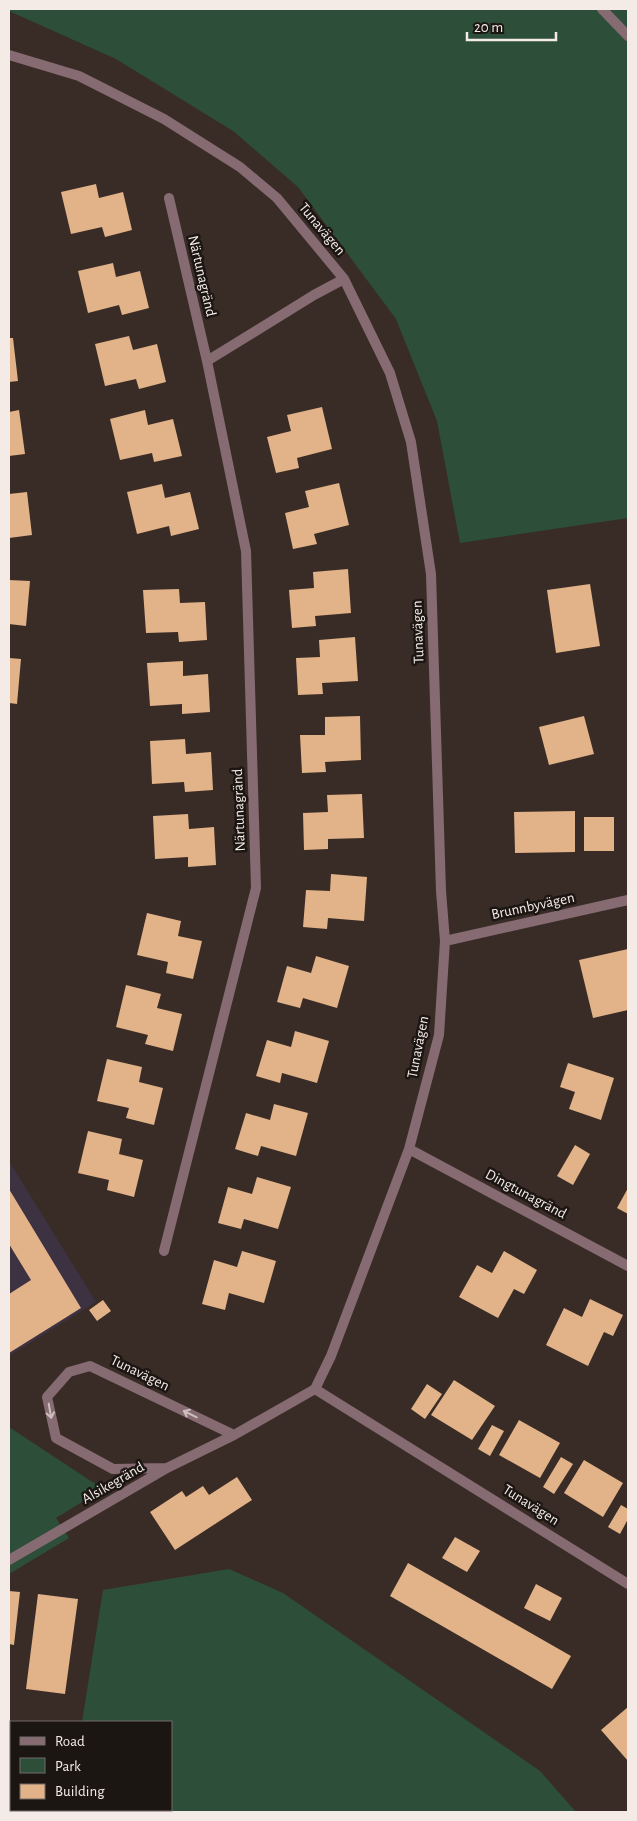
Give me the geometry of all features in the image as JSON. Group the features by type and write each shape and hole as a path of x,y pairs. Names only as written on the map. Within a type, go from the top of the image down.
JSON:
{"street":[{"path":"602,9 628,36"},
{"name":"Tunavägen","path":"9,55 79,76 164,119 240,167 277,198 344,279 393,381 411,442 431,574 441,881 445,941 439,1035 409,1149 331,1356 316,1389 628,1584"},
{"name":"Närtunagränd","path":"164,1251 256,888 246,551 207,360 168,198"},
{"path":"207,360 344,279"},
{"name":"Brunnbyvägen","path":"445,941 628,900"},
{"name":"Dingtunagränd","path":"409,1149 628,1266"},
{"name":"Tunavägen","path":"167,1468 113,1469 56,1438 47,1397 69,1372 90,1366 234,1435"},
{"path":"234,1435 316,1389"},
{"name":"Alsikegränd","path":"9,1560 167,1468 234,1435"}],"shaded area":[{"path":"9,1161 96,1302 9,1356"}],"green space":[{"path":"9,9 628,9 628,518 460,543 437,421 396,319 298,187 233,131 116,59 9,11"},
{"path":"9,1427 103,1489 56,1518 69,1538 9,1574"},
{"path":"229,1569 283,1593 540,1771 576,1812 80,1812 172,1811 172,1721 82,1721 103,1590"}],"building":[{"path":"96,184 99,198 123,192 132,230 105,237 102,227 71,234 61,192"},
{"path":"113,263 116,277 140,271 149,308 122,315 119,305 88,313 78,271"},
{"path":"129,336 133,350 157,344 166,382 139,389 136,379 105,386 95,344"},
{"path":"9,338 13,338 18,381 9,382"},
{"path":"322,407 332,449 297,458 299,468 276,473 267,437 291,431 287,415"},
{"path":"19,410 25,454 9,456 9,412"},
{"path":"145,410 148,425 173,419 182,456 154,462 152,453 120,460 110,419"},
{"path":"339,483 349,525 314,534 317,544 293,549 285,513 309,507 305,491"},
{"path":"162,484 165,498 190,492 199,529 171,536 169,526 137,534 127,492"},
{"path":"27,492 32,535 9,538 9,494"},
{"path":"348,569 351,613 315,616 316,626 292,628 289,590 314,588 313,572"},
{"path":"9,580 30,581 26,626 9,624"},
{"path":"590,584 600,646 556,653 547,590"},
{"path":"179,589 180,603 205,602 207,640 179,642 178,632 146,633 143,590"},
{"path":"355,637 358,681 322,683 323,694 298,695 296,658 320,657 319,640"},
{"path":"9,658 21,659 17,704 9,703"},
{"path":"183,661 183,676 208,674 210,712 182,714 182,704 150,706 147,663"},
{"path":"360,716 361,760 325,762 326,772 302,773 300,735 325,735 325,717"},
{"path":"584,716 594,754 549,765 539,727"},
{"path":"185,739 186,754 211,752 213,790 185,792 184,782 152,784 150,741"},
{"path":"362,794 364,838 328,839 328,849 304,850 303,813 328,812 327,795"},
{"path":"575,811 575,852 515,853 514,812"},
{"path":"188,814 189,829 214,827 216,865 188,867 188,857 155,859 153,816"},
{"path":"584,817 614,817 614,851 584,851"},
{"path":"331,874 367,877 364,921 328,918 327,929 303,927 306,890 330,891"},
{"path":"147,913 181,921 178,936 202,941 193,979 166,973 168,962 137,955"},
{"path":"628,949 628,1010 593,1018 579,960"},
{"path":"316,956 349,966 337,1008 303,998 300,1008 277,1002 287,966 311,973"},
{"path":"126,985 161,994 157,1008 182,1014 173,1051 145,1044 148,1035 116,1027"},
{"path":"295,1031 329,1041 317,1083 282,1073 280,1083 256,1076 267,1040 291,1047"},
{"path":"107,1059 142,1067 139,1082 163,1088 154,1125 126,1118 129,1108 97,1101"},
{"path":"568,1063 614,1078 601,1120 569,1109 575,1092 560,1087"},
{"path":"274,1104 308,1113 296,1156 261,1146 258,1156 235,1149 246,1113 270,1120"},
{"path":"88,1131 122,1139 119,1154 143,1160 134,1197 107,1190 109,1180 78,1173"},
{"path":"575,1145 590,1154 573,1185 557,1176"},
{"path":"257,1177 291,1187 278,1229 244,1219 241,1229 218,1223 228,1187 252,1194"},
{"path":"628,1188 628,1214 617,1208"},
{"path":"9,1189 81,1308 9,1353 9,1294 31,1280 9,1244"},
{"path":"242,1251 276,1261 264,1303 229,1293 225,1310 202,1304 214,1260 237,1267"},
{"path":"504,1251 537,1270 524,1294 514,1289 498,1318 459,1297 477,1265 492,1273"},
{"path":"590,1299 623,1315 613,1336 604,1332 588,1366 546,1345 564,1308 582,1317"},
{"path":"103,1300 111,1311 97,1321 89,1310"},
{"path":"454,1380 495,1406 472,1440 431,1415"},
{"path":"427,1384 442,1394 425,1419 411,1409"},
{"path":"519,1420 560,1443 540,1478 499,1455"},
{"path":"492,1425 504,1431 490,1456 478,1449"},
{"path":"561,1457 573,1464 554,1494 543,1487"},
{"path":"584,1460 623,1483 603,1517 564,1493"},
{"path":"237,1477 252,1500 175,1550 150,1512 182,1491 186,1497 203,1486 209,1495"},
{"path":"621,1505 628,1509 628,1519 620,1534 608,1527"},
{"path":"455,1537 480,1551 467,1572 442,1558"},
{"path":"408,1563 571,1656 552,1689 390,1596"},
{"path":"536,1584 562,1598 550,1621 524,1608"},
{"path":"9,1591 20,1592 14,1645 9,1644"},
{"path":"38,1594 78,1599 65,1694 26,1689"},
{"path":"628,1707 628,1761 601,1730"},
{"path":"9,1808 10,1811 51,1812 9,1812"}]}
